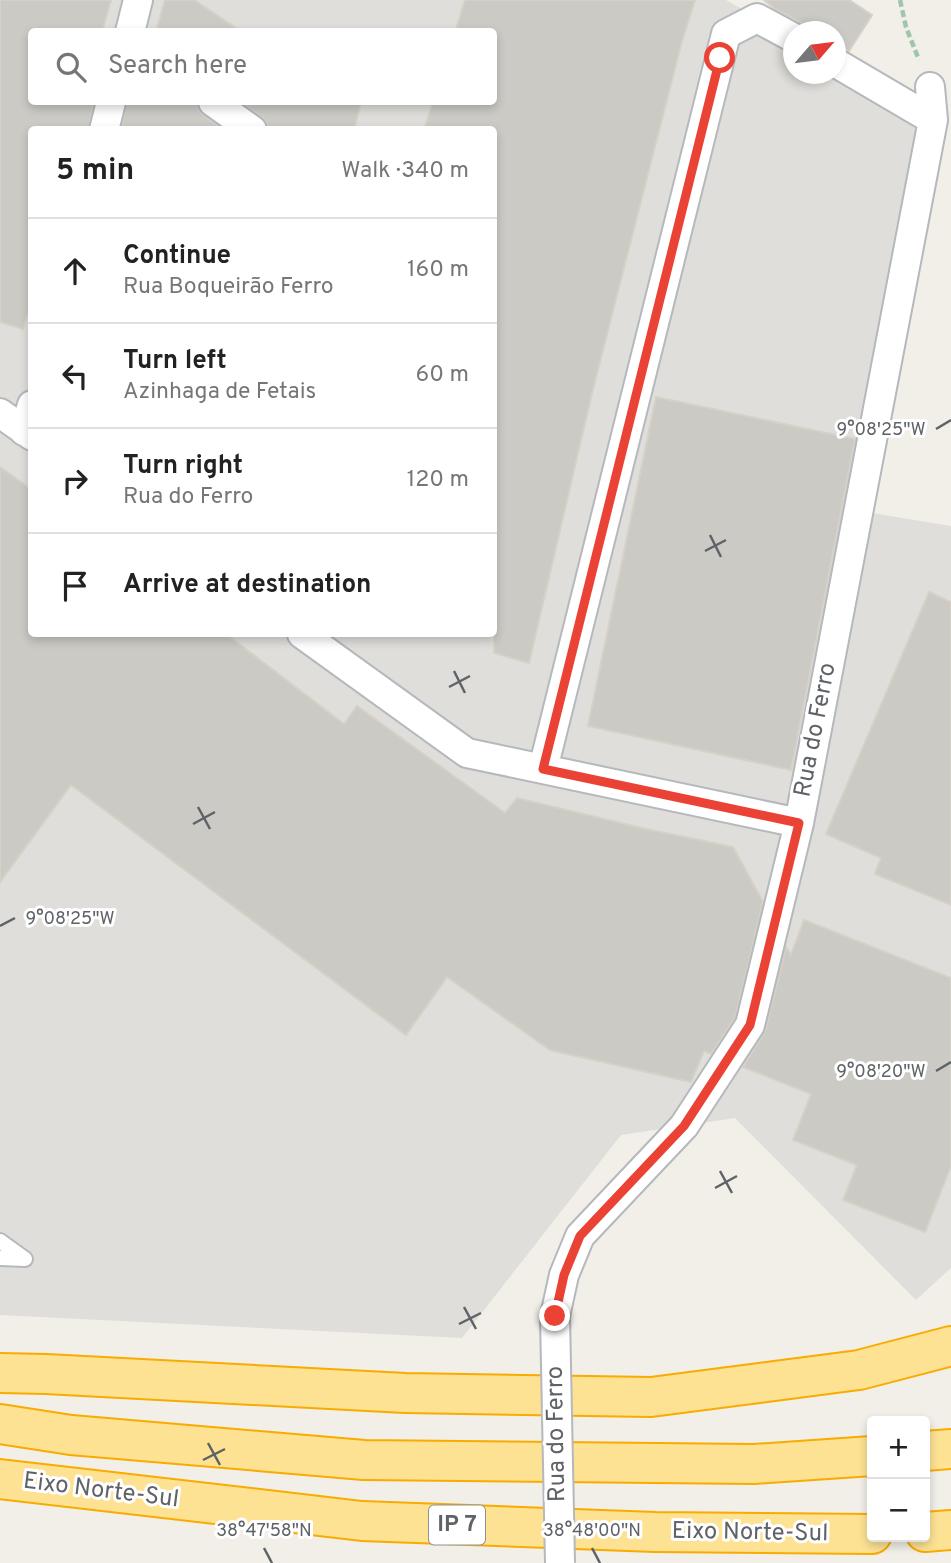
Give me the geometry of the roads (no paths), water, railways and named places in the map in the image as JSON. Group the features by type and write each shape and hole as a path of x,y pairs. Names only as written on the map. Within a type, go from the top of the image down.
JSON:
{"highway":[{"path":"0,1373 405,1393 651,1397 859,1370 951,1346"},
{"path":"0,1424 71,1435 363,1460 754,1464 867,1456"},
{"path":"930,1450 951,1448"},
{"name":"Eixo Norte-Sul","path":"0,1479 362,1521 655,1532 867,1534"},
{"path":"930,1532 951,1531"}],"street":[{"path":"131,28 138,0"},
{"path":"543,769 726,34 757,18 783,32"},
{"path":"846,69 933,120"},
{"name":"Rua do Ferro","path":"560,1563 555,1316 564,1275 580,1236 684,1126 750,1025 799,823 933,120 930,87"},
{"path":"105,126 110,105"},
{"path":"218,105 247,126"},
{"path":"0,414 28,424"},
{"path":"306,637 467,753 799,823"}],"lane":[{"path":"0,1241 25,1259 0,1258"}]}
